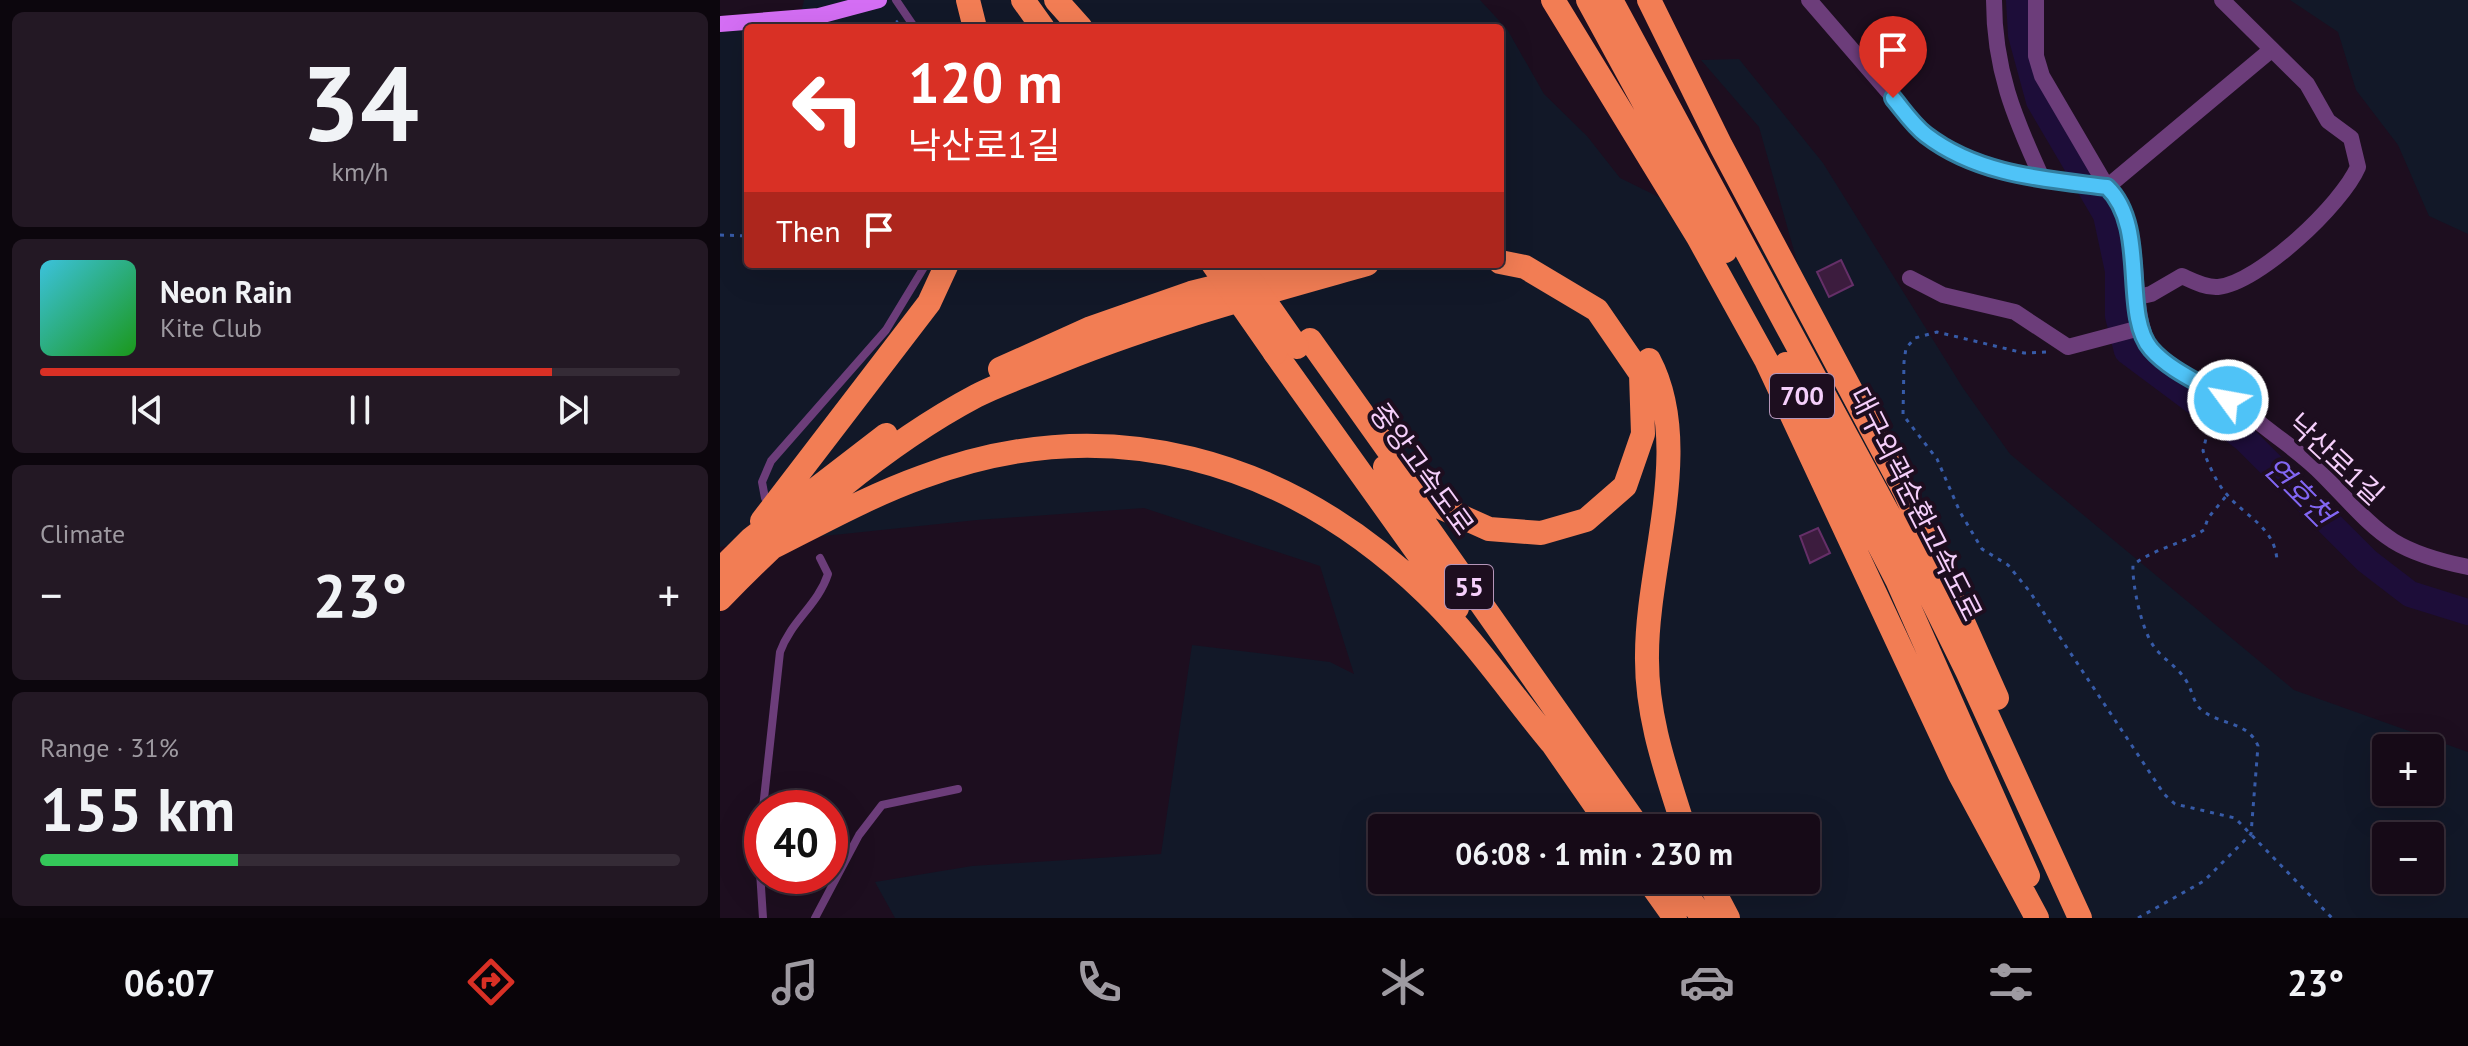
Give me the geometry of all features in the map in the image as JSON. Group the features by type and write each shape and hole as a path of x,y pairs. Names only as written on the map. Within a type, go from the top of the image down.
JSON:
{"highway":[{"path":"968,0 974,24"},
{"path":"1023,0 1040,24"},
{"path":"1054,0 1069,24"},
{"path":"1054,0 1077,24"},
{"path":"1553,0 1698,237 1766,360 1959,773 2037,918"},
{"name":"대구외곽순환고속도로","path":"1588,0 1777,347 1897,580 2046,918"},
{"name":"대구외곽순환고속도로","path":"1611,0 1903,541 2080,918"},
{"path":"1649,0 1721,146 1905,492 1968,629 2090,918"},
{"path":"1504,247 1531,252 1605,298 1651,363 1670,432 1647,655 1654,732 1680,814"},
{"path":"1258,268 1294,346 1440,507 1489,529 1541,533 1586,520 1625,486 1643,434 1641,374 1597,310 1525,267 1504,263"},
{"path":"720,599 760,544 792,479 929,303 945,268"},
{"name":"중앙고속도로","path":"1217,268 1294,346 1629,814"},
{"name":"중앙고속도로","path":"1242,268 1601,814"},
{"path":"760,544 909,417 964,385 1091,328 1191,293 1292,268"},
{"path":"720,570 915,432 978,395 1099,345 1353,268"},
{"path":"760,544 924,476 1029,448 1132,445 1239,470 1332,517 1383,555 1429,596 1551,742"},
{"path":"1658,894 1675,918"},
{"path":"1686,894 1703,918"},
{"path":"1715,894 1728,918"}],"main road":[{"path":"720,24 819,16 879,0"}],"street":[{"path":"1809,0 1924,133 1959,156 2003,172 2107,187 2271,50"},
{"path":"1994,0 2007,97 2018,129 2042,178"},
{"path":"1910,278 1943,295 2015,312 2068,347 2136,329 2138,297 2131,242 2119,198 2107,187 2042,76 2036,56 2036,0"},
{"path":"2138,297 2151,294 2182,276 2217,287 2237,282 2280,255 2336,203 2352,182 2358,167 2351,138 2328,121 2307,84 2222,0"},
{"name":"낙산로1길","path":"2136,329 2165,362 2264,427 2321,473 2363,520 2382,535 2428,558 2468,567"}],"lane":[{"path":"896,0 912,24"},
{"path":"765,498 762,482 771,461 886,330 924,268"},
{"path":"765,790 780,652 789,629 821,593 828,574 820,558"},
{"path":"815,918 859,835 882,805 958,789"},
{"path":"761,894 763,918"}],"path":[{"path":"720,235 744,236"},
{"path":"2068,347 2053,352 2024,353 1937,332 1915,338 1906,348 1903,415 1937,459 1960,512 1982,549 2008,565 2030,592 2164,794 2175,804 2235,818 2332,918"},
{"path":"2221,409 2208,430 2203,451 2227,495 2265,527 2275,543 2277,560"},
{"path":"2138,918 2204,881 2251,834 2256,739 2249,732 2198,707 2174,664 2155,648 2135,595 2133,574 2133,565 2142,558 2178,545 2204,530 2208,518 2227,495"}],"shaded area":[{"path":"804,0 1480,0 1502,24 744,24 744,268 1504,268 1504,26 1544,94 1587,136 1620,178 1798,265 1759,127 1701,60 1739,59 1823,163 1963,388 2010,454 2294,690 2417,734 2372,734 2372,806 2444,806 2444,743 2468,752 2468,918 895,918 875,882 972,866 1161,854 1192,645 1330,662 1354,674 1320,566 1144,508 977,520 720,547 720,27 801,13"},
{"path":"2290,0 2468,0 2468,234 2429,216 2398,145 2356,90 2338,32"}],"building":[{"path":"1841,260 1853,285 1829,297 1817,272"},
{"path":"1818,528 1830,553 1810,563 1800,536"}],"waterway":[{"name":"연호천","path":"2019,0 2021,35 2039,101 2106,215 2118,271 2118,316 2127,351 2245,439 2367,561 2410,594 2468,612"}],"route":[{"path":"1893,98 1924,133 1959,156 2003,172 2107,187 2119,198 2131,242 2140,328 2150,348 2165,362 2228,400"}]}
